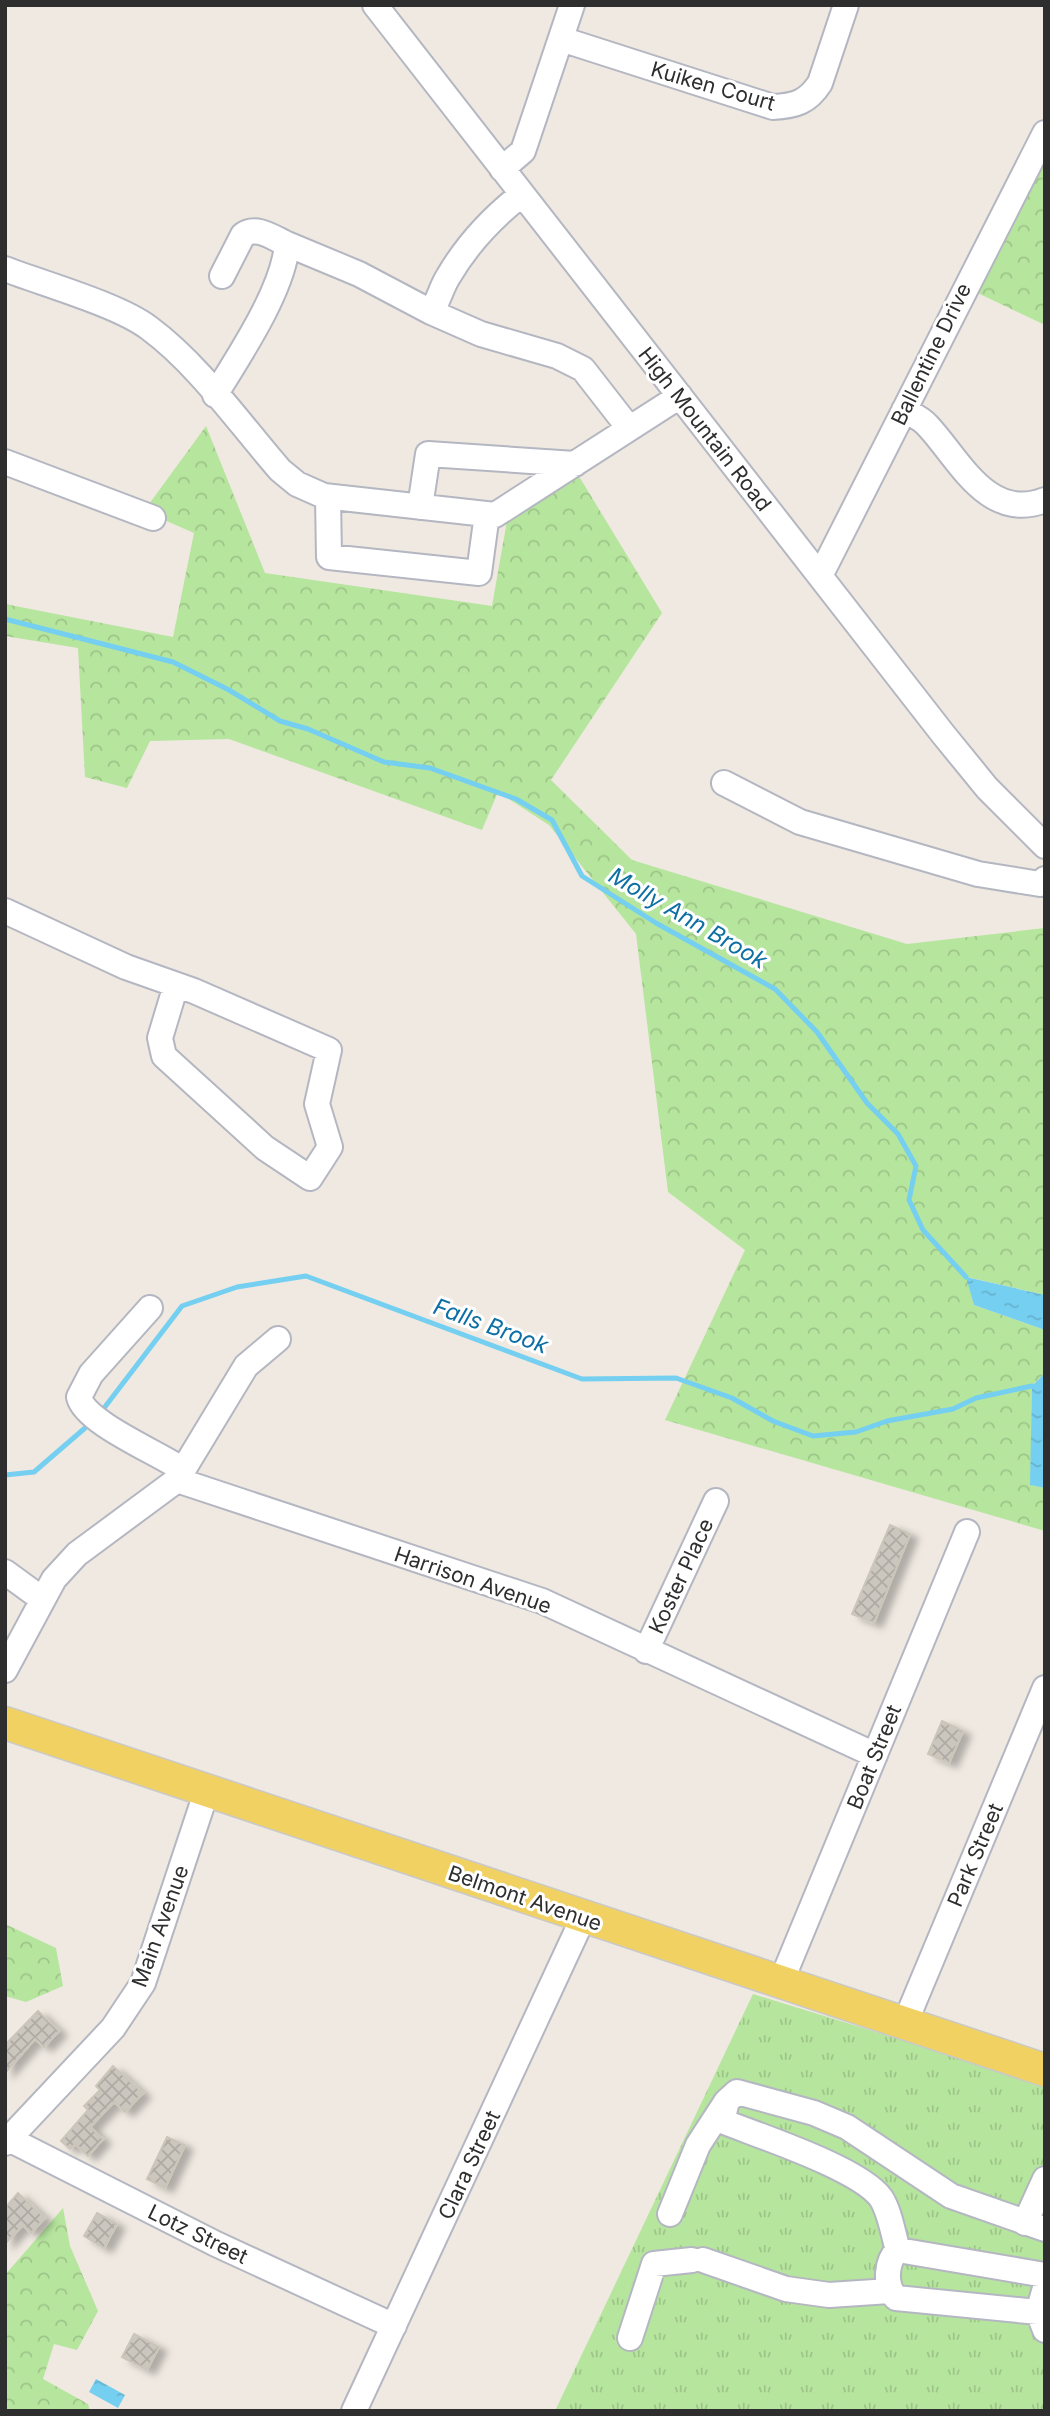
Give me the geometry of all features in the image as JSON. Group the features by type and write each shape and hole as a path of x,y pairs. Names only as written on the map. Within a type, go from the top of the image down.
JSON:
{"main road":[{"name":"Belmont Avenue","path":"5,1723 1045,2070"}],"street":[{"name":"High Mountain Road","path":"375,5 987,788 1045,846"},
{"path":"502,169 523,151 572,5"},
{"name":"Kuiken Court","path":"561,39 773,107 789,107 813,94 820,83 846,5"},
{"name":"Ballentine Drive","path":"820,576 1045,133"},
{"path":"431,312 447,279 465,252 500,212 521,195"},
{"path":"222,276 243,235 250,230 258,231 359,274 431,312 481,334 557,356 583,369 629,428"},
{"path":"215,395 250,338 286,260 287,244"},
{"path":"5,270 148,326 176,351 280,470 297,484 328,496 495,515 680,396"},
{"path":"904,410 925,423 951,458 982,491 1008,501 1033,504 1045,499"},
{"path":"420,507 428,454 575,464"},
{"path":"5,462 153,518"},
{"path":"328,496 329,557 479,573 487,514"},
{"path":"724,782 800,822 978,874 1040,884 1045,880"},
{"path":"5,911 52,930 126,967 176,985 329,1050 317,1104 330,1147 310,1178 265,1148 164,1056 160,1038 176,985"},
{"name":"Harrison Avenue","path":"150,1307 86,1382 79,1397 93,1417 180,1475 455,1574 517,1591 875,1755"},
{"path":"5,1670 54,1579 77,1554 180,1475 246,1366 278,1339"},
{"name":"Koster Place","path":"646,1651 716,1501"},
{"name":"Boat Street","path":"781,1982 967,1532"},
{"path":"5,1572 43,1599"},
{"name":"Park Street","path":"905,2023 1045,1688"},
{"name":"Main Avenue","path":"6,2140 113,2028 143,1983 207,1790"},
{"name":"Clara Street","path":"354,2411 583,1918"},
{"path":"670,2214 698,2145 727,2101 737,2092 814,2113 847,2127 951,2196 1035,2226 1045,2179"},
{"path":"727,2101 722,2121 852,2175 874,2190 883,2202 898,2250"},
{"name":"Lotz Street","path":"6,2140 216,2244 394,2326"},
{"path":"898,2250 892,2256 888,2275 890,2291 896,2298 1043,2298"},
{"path":"898,2250 1043,2298"},
{"path":"630,2338 654,2264 697,2260 786,2289 829,2295 890,2291"}],"green space":[{"path":"1045,139 1045,325 961,285"},
{"path":"206,426 265,573 492,606 508,515 577,473 662,613 551,780 632,860 907,944 1045,928 1045,1295 967,1277 974,1305 1045,1330 1045,1373 1032,1386 1031,1485 1045,1488 1045,1531 665,1420 745,1250 668,1192 636,934 549,825 498,792 482,830 229,739 150,741 127,788 85,777 78,648 5,636 5,604 173,637 194,533 144,511"},
{"path":"5,1924 56,1948 63,1986 26,2002 5,1996"},
{"path":"753,1994 1045,2084 1045,2411 555,2411"},
{"path":"63,2208 70,2246 98,2311 77,2350 54,2344 43,2379 88,2404 90,2411 5,2411 5,2275"}],"water":[{"path":"966,1277 1045,1295 1045,1330 974,1305"},
{"path":"1045,1373 1045,1488 1030,1485 1032,1386"},
{"path":"96,2379 125,2395 118,2408 89,2392"}],"building":[{"path":"890,1525 910,1534 874,1623 852,1614"},
{"path":"942,1721 963,1731 949,1763 928,1754"},
{"path":"38,2011 59,2031 44,2047 35,2039 5,2073 5,2045"},
{"path":"113,2066 143,2093 125,2112 114,2102 90,2127 103,2139 88,2156 75,2144 70,2149 61,2141 88,2110 84,2106 100,2090 96,2086"},
{"path":"167,2137 185,2145 165,2188 147,2179"},
{"path":"18,2193 45,2218 31,2233 23,2225 5,2244 5,2208"},
{"path":"97,2213 117,2224 104,2248 84,2236"},
{"path":"134,2334 159,2347 147,2370 122,2357"}],"waterway":[{"name":"Molly Ann Brook","path":"5,619 173,662 229,690 280,721 308,729 384,762 430,768 516,799 552,820 582,876 656,923 775,989 817,1032 867,1103 898,1134 916,1166 909,1200 923,1230 966,1277"},
{"name":"Falls Brook","path":"101,1412 182,1306 237,1287 306,1276 582,1379 676,1378 732,1398 773,1421 813,1436 856,1432 887,1421 953,1409 976,1398 1032,1386"},
{"name":"Falls Brook","path":"5,1475 34,1472 92,1422"}]}
